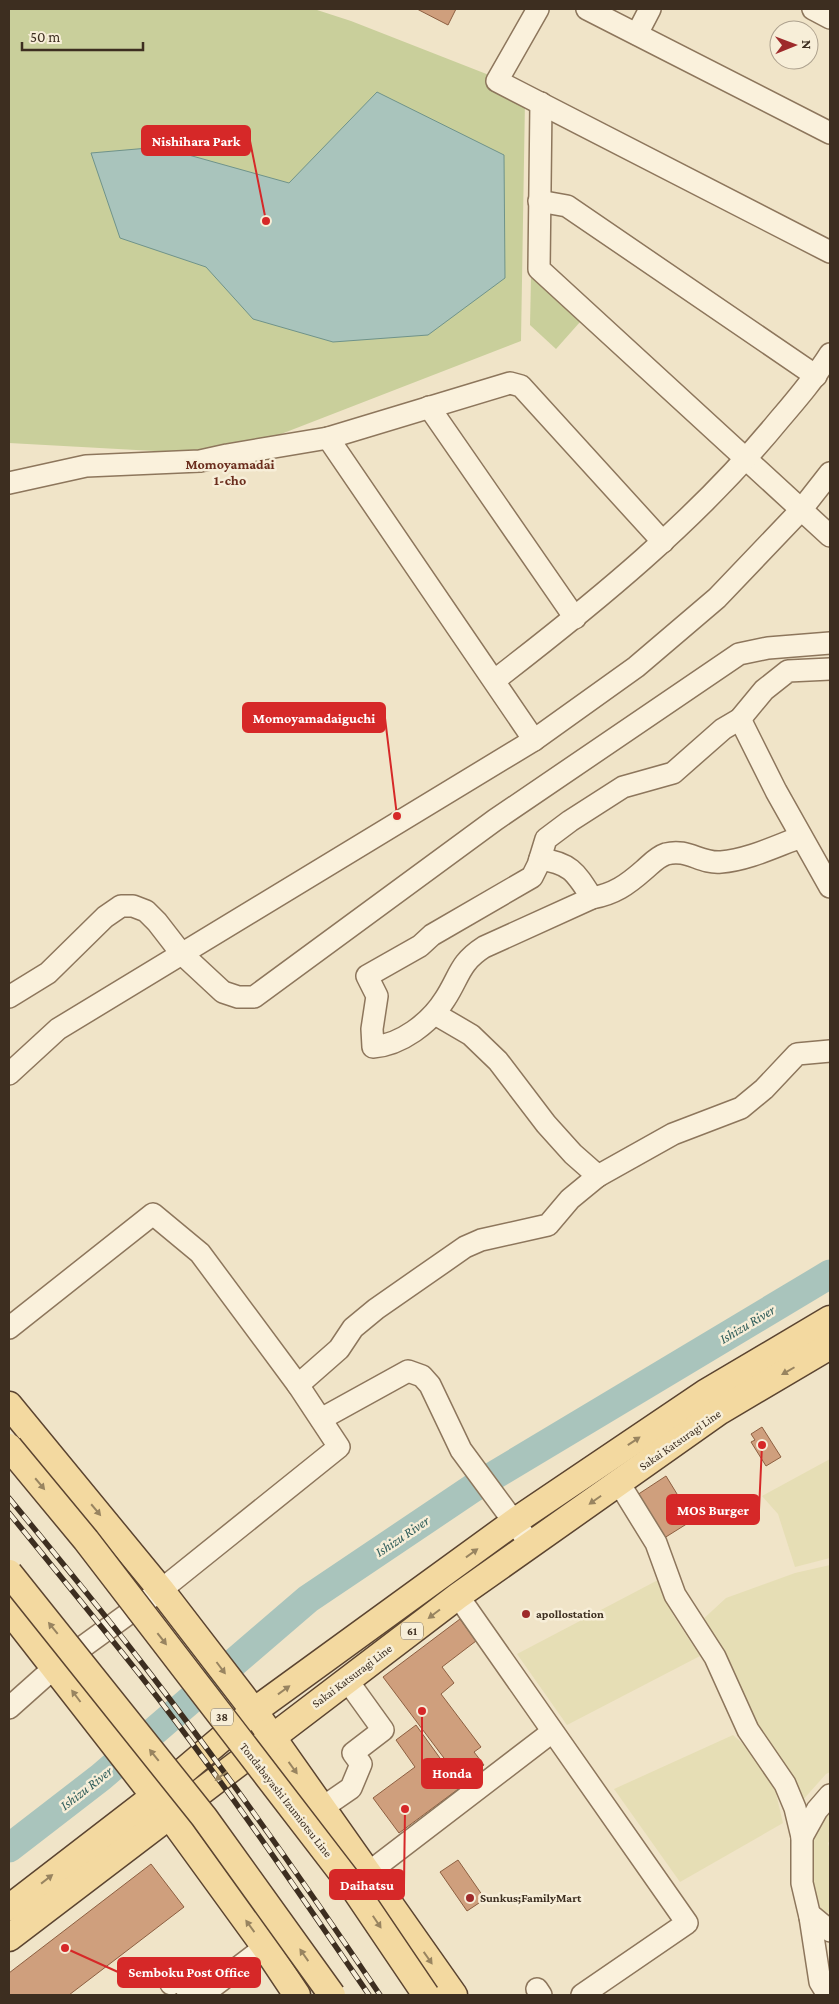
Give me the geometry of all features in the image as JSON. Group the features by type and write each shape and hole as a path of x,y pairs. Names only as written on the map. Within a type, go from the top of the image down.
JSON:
{"main road":[{"name":"Sakai Katsuragi Line","path":"9,1938 250,1705 508,1514 830,1319"},
{"name":"Sakai Katsuragi Line","path":"9,1908 155,1798 272,1738 458,1596 720,1411 830,1346"},
{"path":"9,1405 198,1636 250,1705 454,1995"},
{"name":"Tondabayashi Izumiotsu Line","path":"9,1447 86,1540 350,1882 426,1995"},
{"path":"9,1573 204,1817 332,1995"},
{"path":"9,1610 155,1798 265,1947 297,1995"}],"street":[{"path":"538,9 497,81 830,252"},
{"path":"587,9 830,133"},
{"path":"637,34 650,9"},
{"path":"813,9 830,18"},
{"path":"541,103 538,269 830,536"},
{"path":"540,200 567,206 816,376"},
{"path":"494,680 575,618 663,542 747,459 816,376 830,354"},
{"path":"9,482 86,466 200,461 328,438 510,383 522,386 663,542"},
{"path":"429,406 575,618"},
{"path":"328,438 534,740"},
{"path":"9,1074 58,1029 534,740 636,667 718,598 801,510 830,474"},
{"path":"9,997 48,973 105,917 121,906 133,906 146,911 158,922 181,953 223,992 238,997 254,997 495,820 739,654 768,648 830,644"},
{"path":"801,837 740,858 720,862 704,860 685,852 674,852 660,856 630,882 608,895 592,898 484,947 470,956 435,1014 406,1037 387,1046 373,1047 372,1030 377,996 368,976 420,946 432,935 532,877 546,839 623,787 673,773 723,728 740,719 764,690 788,672 830,669"},
{"path":"740,719 801,837 830,887"},
{"path":"540,859 558,861 575,873 592,898"},
{"path":"435,1014 471,1035 498,1061 546,1124 572,1154 598,1176"},
{"path":"298,1385 339,1349 353,1328 376,1309 465,1247 481,1240 548,1225 570,1199 598,1176 673,1134 741,1108 764,1089 797,1054 830,1051"},
{"path":"9,1328 153,1214 200,1253 298,1385 339,1447 161,1590 55,1668 9,1708"},
{"path":"320,1419 408,1371 422,1376 430,1385 461,1450 531,1544"},
{"path":"619,1483 656,1543 675,1595 715,1657 748,1730 785,1784 795,1808 802,1837 802,1883 810,1917 820,1982 828,1995"},
{"path":"458,1596 687,1922 582,1995"},
{"path":"322,1808 351,1788 361,1764 353,1753 383,1730 347,1680"},
{"path":"368,1872 552,1732"},
{"path":"802,1837 817,1810 830,1795"},
{"path":"810,1917 814,1917 830,1931"},
{"path":"202,1995 265,1947"},
{"path":"171,1984 178,1978 192,1995"}],"shaded area":[{"path":"830,1459 830,1558 795,1567 778,1514 762,1496"},
{"path":"830,1565 830,1772 802,1801 751,1719 700,1622 726,1598 795,1573"},
{"path":"658,1580 673,1615 700,1656 567,1725 517,1654"},
{"path":"733,1735 758,1757 775,1789 783,1823 680,1882 614,1789"},
{"path":"830,1807 830,1841 828,1843 830,1850 830,1914 821,1909 812,1886 811,1836"}],"green space":[{"path":"9,9 314,9 351,21 489,75 486,83 525,100 521,341 227,455 9,443"},
{"path":"531,277 580,322 556,349 530,325"}],"water":[{"path":"377,92 504,155 505,278 428,335 333,342 253,319 206,267 120,238 91,153 160,147 289,183"}],"building":[{"path":"417,9 456,9 448,25"},
{"path":"762,1427 781,1457 766,1466 751,1442 755,1440 751,1434"},
{"path":"666,1476 693,1520 661,1540 634,1497"},
{"path":"460,1619 476,1641 442,1667 454,1683 441,1694 481,1747 474,1752 484,1765 462,1782 383,1677"},
{"path":"416,1725 461,1787 399,1833 373,1798 415,1767 396,1740"},
{"path":"458,1860 485,1899 467,1911 440,1872"},
{"path":"151,1864 184,1907 69,1995 9,1995 9,1973"}],"waterway":[{"name":"Ishizu River","path":"9,1848 101,1777 308,1599 473,1488 830,1274"}],"railway":[{"path":"9,1498 115,1628 209,1751 296,1872 380,1995"},
{"path":"9,1513 140,1675 200,1753 369,1995"}],"place":[{"name":"Nishihara Park","path":"266,221"},
{"name":"Momoyamadaiguchi","path":"397,816"},
{"name":"MOS Burger","path":"762,1445"},
{"name":"apollostation","path":"526,1614"},
{"name":"Honda","path":"422,1711"},
{"name":"Daihatsu","path":"405,1809"},
{"name":"Sunkus;FamilyMart","path":"470,1898"},
{"name":"Semboku Post Office","path":"65,1948"}],"district":[{"name":"Momoyamadai 1-cho","path":"230,472"}]}
